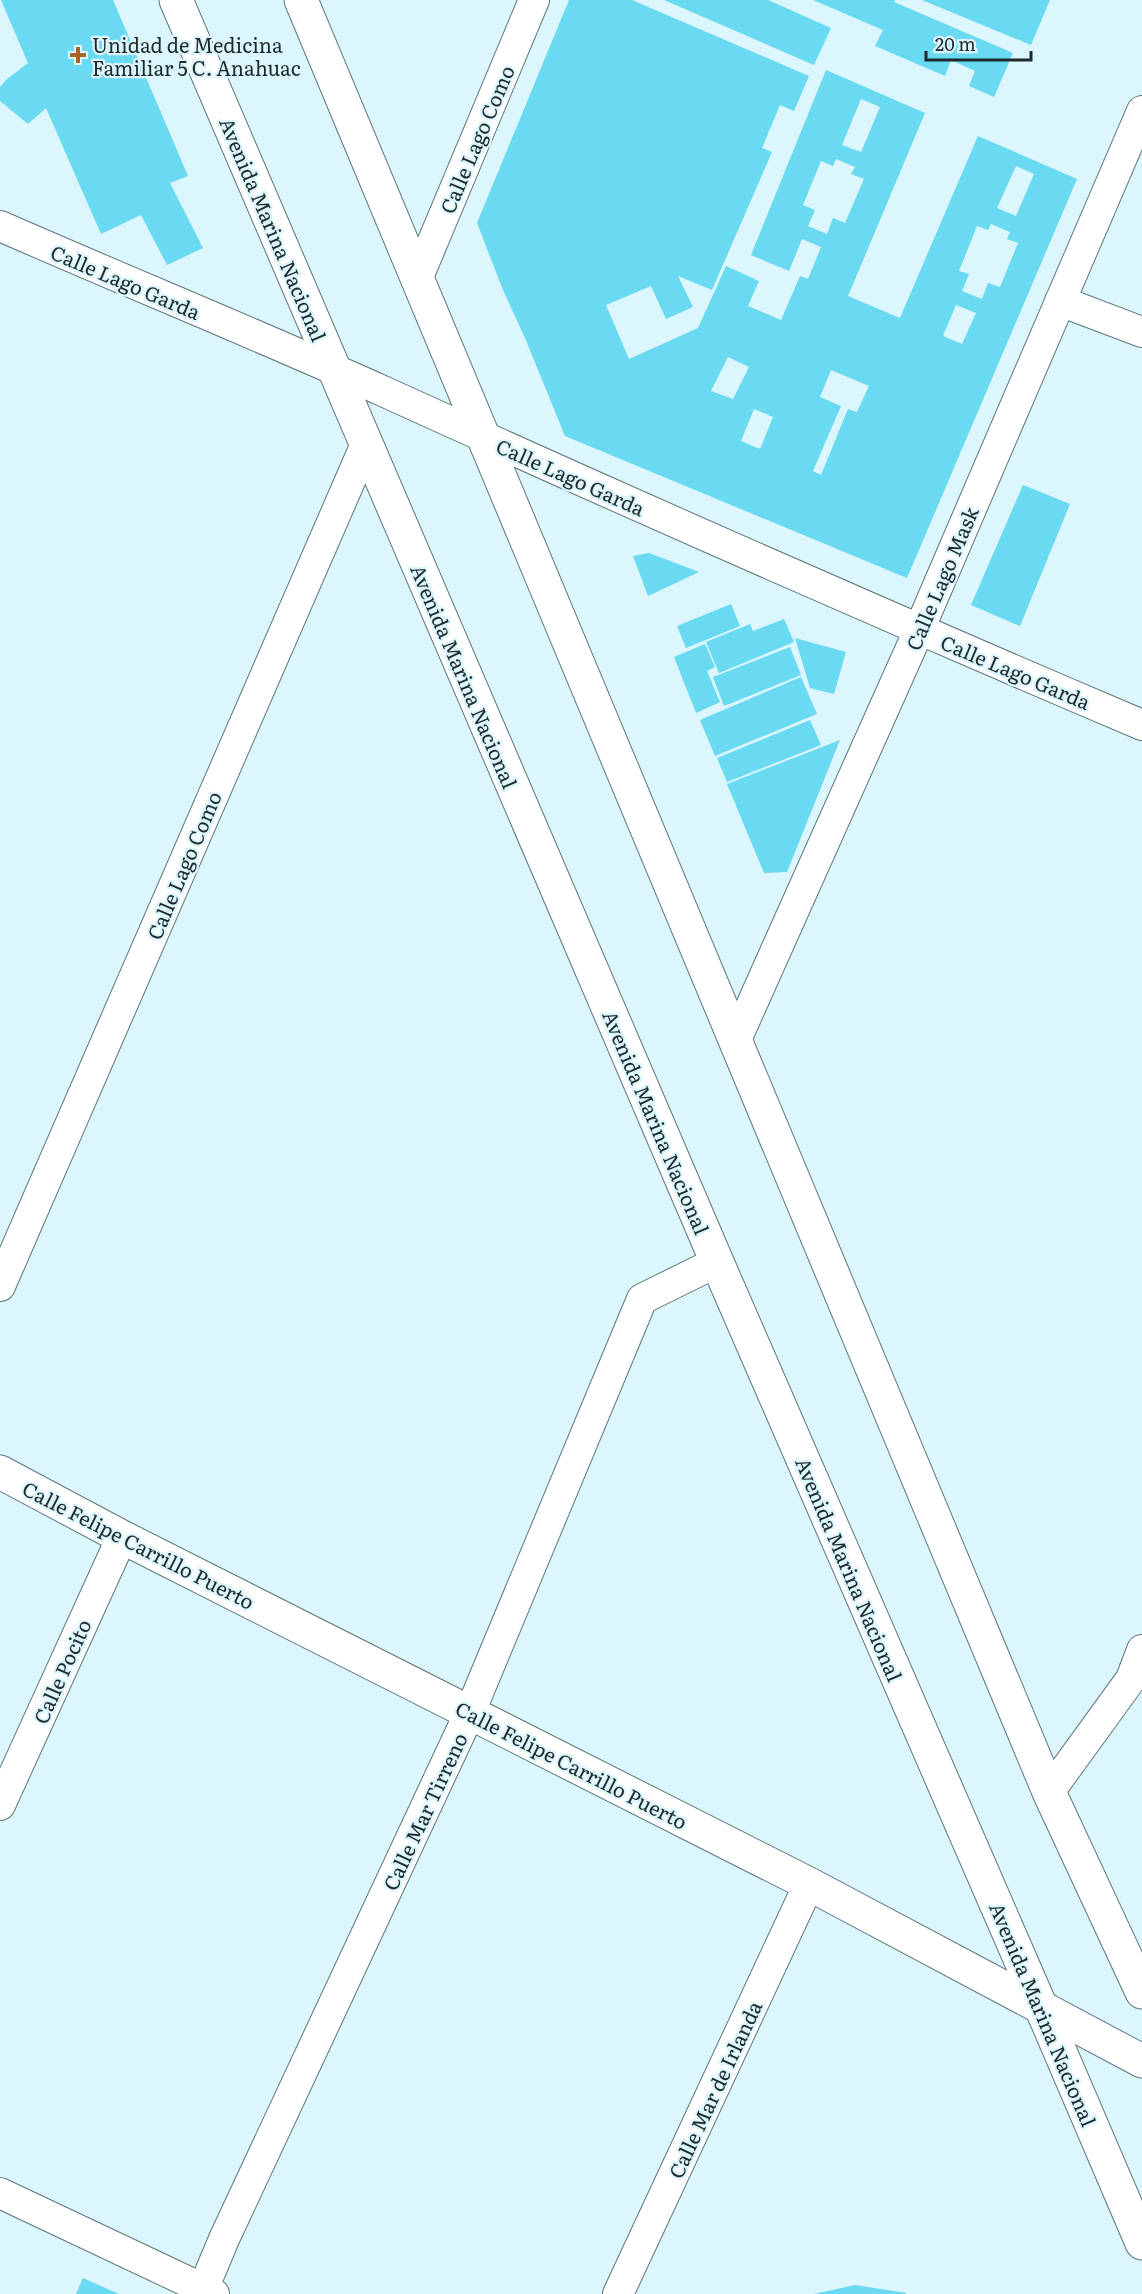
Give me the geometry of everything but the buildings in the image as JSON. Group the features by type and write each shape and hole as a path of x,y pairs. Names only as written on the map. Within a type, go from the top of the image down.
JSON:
{"main road":[{"name":"Avenida Marina Nacional","path":"176,0 717,1262 1142,2243"},
{"path":"301,0 1050,1792 1142,1992"},
{"name":"Calle Felipe Carrillo Puerto","path":"0,1472 122,1537 809,1884 1142,2061"}],"street":[{"name":"Calle Lago Como","path":"418,277 534,0"},
{"name":"Calle Lago Mask","path":"735,1042 919,630 1142,111"},
{"name":"Calle Lago Garda","path":"0,226 334,370 919,630 1142,725"},
{"path":"1060,301 1142,332"},
{"name":"Calle Lago Como","path":"0,1286 366,444"},
{"name":"Calle Mar Tirreno","path":"206,2292 224,2239 470,1712 642,1299 717,1262"},
{"name":"Calle Pocito","path":"0,1805 122,1537"},
{"path":"1050,1792 1136,1681 1142,1650"},
{"name":"Calle Mar de Irlanda","path":"618,2294 809,1884"},
{"path":"0,2193 206,2292"}],"place":[{"name":"Unidad de Medicina Familiar 5 C. Anahuac","path":"78,55"}]}
